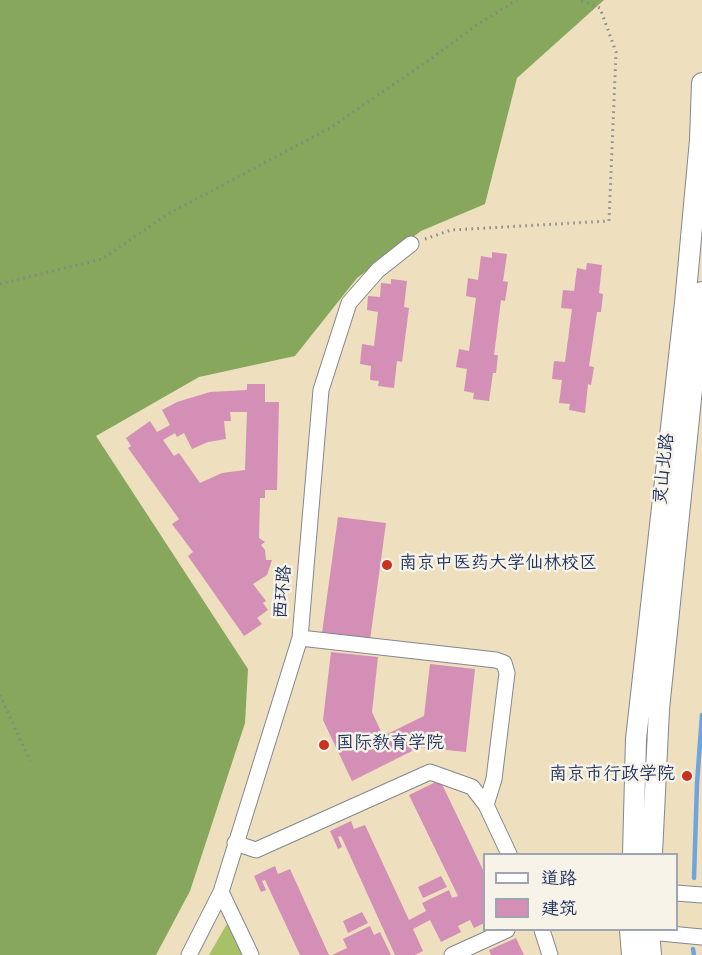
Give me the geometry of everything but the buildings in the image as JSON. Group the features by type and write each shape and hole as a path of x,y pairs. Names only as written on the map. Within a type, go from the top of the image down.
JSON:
{"main road":[{"name":"灵山北路","path":"633,853 636,739 686,292 700,140 702,83"},
{"name":"灵山北路","path":"652,853 660,709 702,292"},
{"path":"632,955 643,931"},
{"path":"643,931 651,955"}],"lane":[{"name":"西环路","path":"189,955 222,892 235,843 300,638 321,390 349,303 378,270 411,244"},
{"path":"300,638 496,660 504,663 507,673 494,779 486,805"},
{"path":"235,843 256,850 430,772 472,787 486,805 508,853"},
{"path":"222,892 251,955"},
{"path":"678,893 702,896"},
{"path":"452,955 505,931"},
{"path":"542,931 550,955"},
{"path":"651,931 702,937"}],"path":[{"path":"0,284 102,259 168,214 330,128 478,24 517,0"},
{"path":"411,244 451,230 609,221 616,52 600,8 580,0"},
{"path":"0,695 30,761"}],"green space":[{"path":"0,0 604,0 517,78 485,204 421,231 357,278 295,356 199,377 96,436 248,669 245,723 190,891 156,955 0,955"},
{"path":"228,922 243,955 209,955"}],"waterway":[{"path":"694,878 702,715"},
{"path":"693,949 694,955"}],"place":[{"name":"南京中医药大学仙林校区","path":"387,565"},
{"name":"国际教育学院","path":"324,745"},
{"name":"南京市行政学院","path":"687,776"}]}
